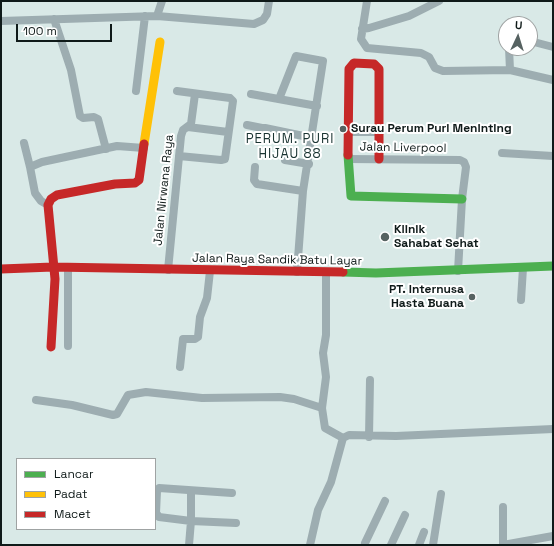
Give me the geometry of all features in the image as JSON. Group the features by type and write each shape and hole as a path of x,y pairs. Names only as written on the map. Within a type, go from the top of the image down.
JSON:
{"street":[{"path":"157,16 162,1"},
{"path":"1,21 157,16 254,24 264,20 267,14 269,1"},
{"path":"366,1 362,29 362,42 369,48 421,53 429,57 435,68 443,71 510,70 553,80"},
{"path":"362,29 409,16 439,1"},
{"path":"136,91 145,16"},
{"path":"54,19 69,63 80,116 84,118 94,117 98,120 106,148"},
{"path":"51,347 55,279 48,204 51,199 57,195 115,184 137,182 141,176 160,42"},
{"path":"538,43 553,47"},
{"path":"279,99 294,57 298,55 324,62 309,164 303,191 297,272"},
{"path":"509,56 510,70"},
{"path":"380,159 379,70 376,65 372,63 354,63 349,69 348,160 350,194 353,197 462,199 458,271"},
{"path":"177,91 232,99 225,159 179,156"},
{"name":"Jalan Nirwana Raya","path":"168,270 181,134 183,130 192,124 195,94"},
{"path":"251,94 317,106"},
{"path":"247,125 260,131 313,138"},
{"path":"188,128 228,132"},
{"path":"348,132 380,132"},
{"path":"24,143 35,192 41,200 48,204"},
{"path":"30,167 42,162 106,148 125,145 144,148"},
{"path":"502,153 553,156"},
{"path":"285,160 309,164"},
{"name":"Jalan Liverpool","path":"348,160 459,160 466,166 462,199"},
{"path":"255,167 254,180 257,184 303,191"},
{"name":"Jalan Raya Sandik Batu Layar","path":"1,269 53,267 326,273 458,271 553,266"},
{"path":"68,268 68,346"},
{"path":"521,300 523,268"},
{"path":"180,367 182,339 195,339 198,337 200,317 207,298 210,271"},
{"path":"326,273 326,335 323,353 326,377 322,408 325,428 343,438"},
{"path":"369,437 370,380"},
{"path":"36,400 78,406 113,415 117,414 128,395 146,392 202,398 280,397 294,399 322,408"},
{"path":"310,545 318,510 331,482 343,438 349,435 369,437 553,428"},
{"path":"232,493 159,488 157,491 156,513 159,517 236,523"},
{"path":"189,545 191,491"},
{"path":"433,545 441,494"},
{"path":"366,544 385,501"},
{"path":"503,507 503,544 553,536"},
{"path":"391,545 405,516"},
{"path":"422,538 427,545"}],"traffic: fast":[{"path":"348,155 351,196 462,199"},
{"path":"343,272 376,273 553,266"}],"traffic: slow":[{"path":"144,144 160,42"}],"traffic: jam":[{"path":"348,155 349,69 354,63 374,64 379,69 379,159"},
{"path":"51,347 55,279 48,205 51,199 57,195 115,184 135,183 139,180 144,144"},
{"path":"1,269 53,267 343,272"}],"place":[{"name":"Surau Perum Puri Meninting","path":"343,129"},
{"name":"Klinik Sahabat Sehat","path":"385,237"},
{"name":"PT. Internusa Hasta Buana","path":"472,297"}],"district":[{"name":"PERUM. PURI HIJAU 88","path":"290,146"}]}
